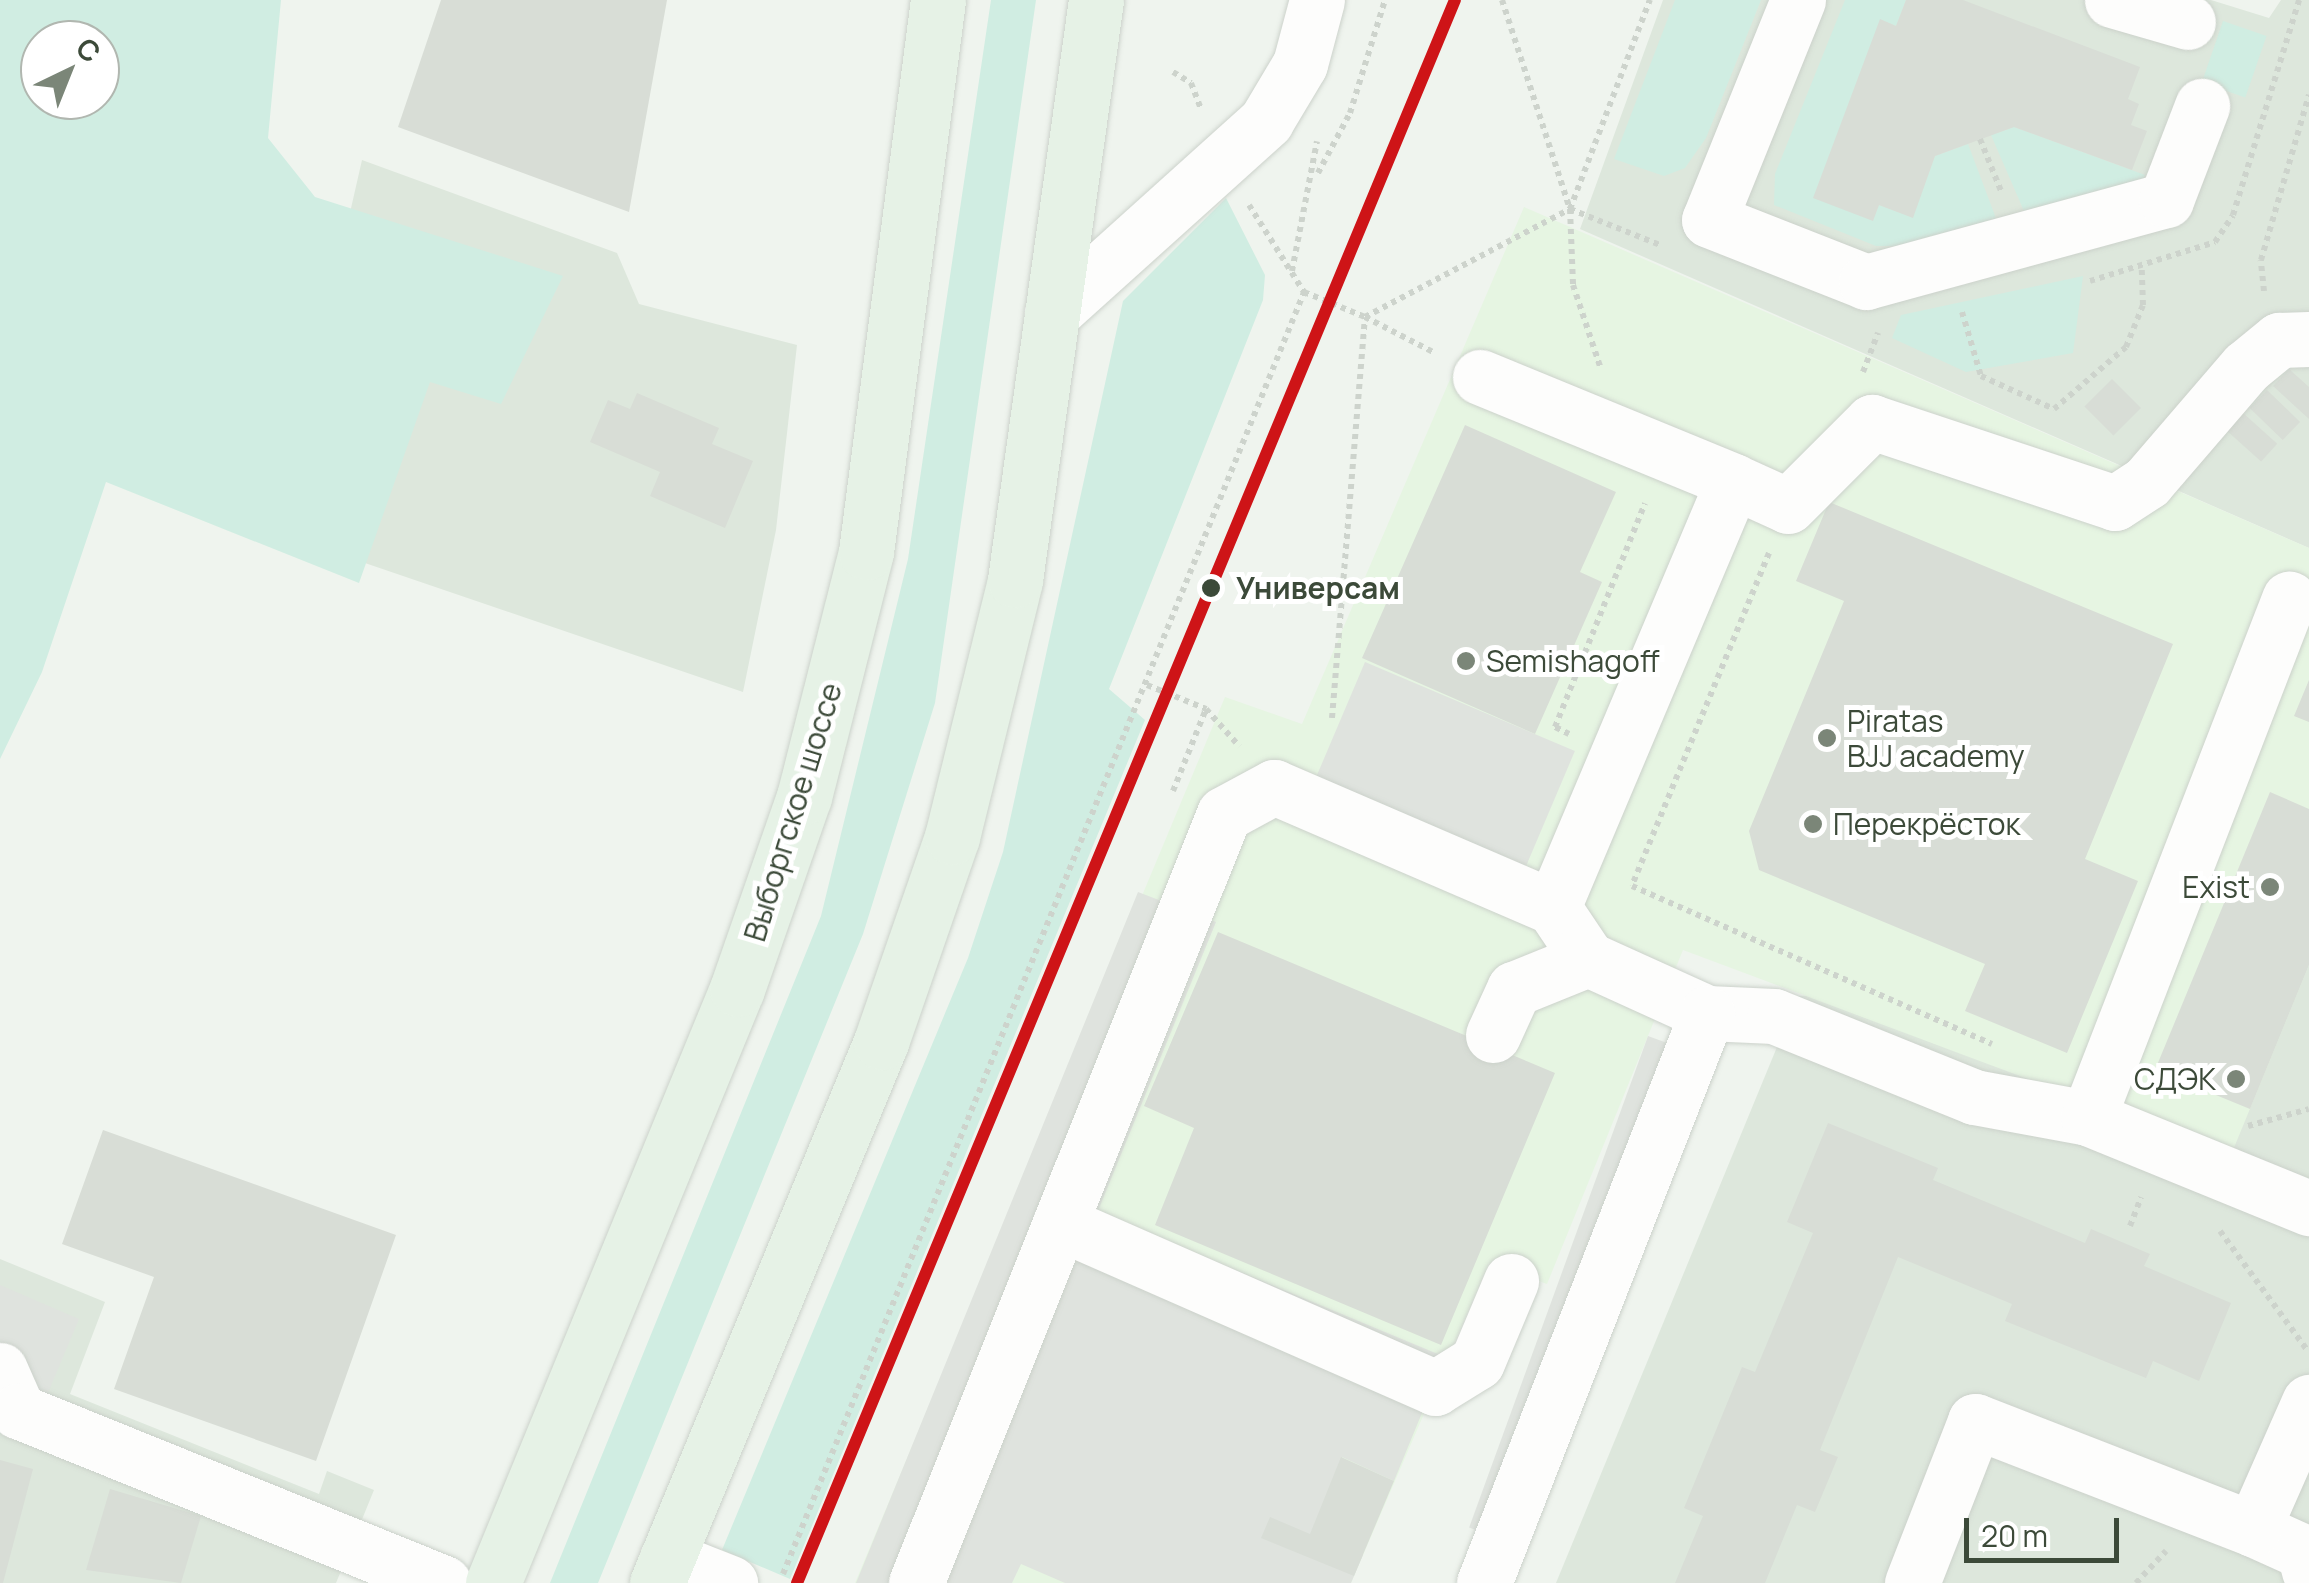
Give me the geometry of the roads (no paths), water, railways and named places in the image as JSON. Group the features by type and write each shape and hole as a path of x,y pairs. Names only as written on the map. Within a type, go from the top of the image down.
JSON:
{"main road":[{"name":"Выборгское шоссе","path":"493,1583 737,989 804,797 866,552 938,0"},
{"path":"662,1570 942,871 1015,580 1096,0"}],"street":[{"path":"1052,314 1224,166 1300,64 1317,0"},
{"path":"1798,0 1709,220 1866,282 2166,200 2191,47 2112,0"},
{"path":"1480,377 1788,506 1872,422 2115,503 2147,482 2294,339"},
{"path":"1553,907 1733,482"},
{"path":"2088,1118 2288,599"},
{"path":"916,1583 1224,814 1274,786 1553,907 1588,959 1708,1013 1774,1016 1974,1096 2088,1118 2309,1208"},
{"path":"1492,1036 1514,989 1588,959"},
{"path":"1484,1583 1708,1013"},
{"path":"1060,1223 1435,1388 1477,1362 1510,1280"},
{"path":"0,1370 18,1411 444,1583"},
{"path":"2253,1529 2309,1402"},
{"path":"1912,1583 1976,1421 2253,1529 2304,1552 2309,1570"},
{"path":"662,1570 730,1583"}],"place":[{"name":"Универсам","path":"1211,588"},
{"name":"Semishagoff","path":"1466,661"},
{"name":"Piratas BJJ academy","path":"1827,738"},
{"name":"Перекрёсток","path":"1813,824"},
{"name":"Exist","path":"2270,887"},
{"name":"СДЭК","path":"2236,1079"}]}
